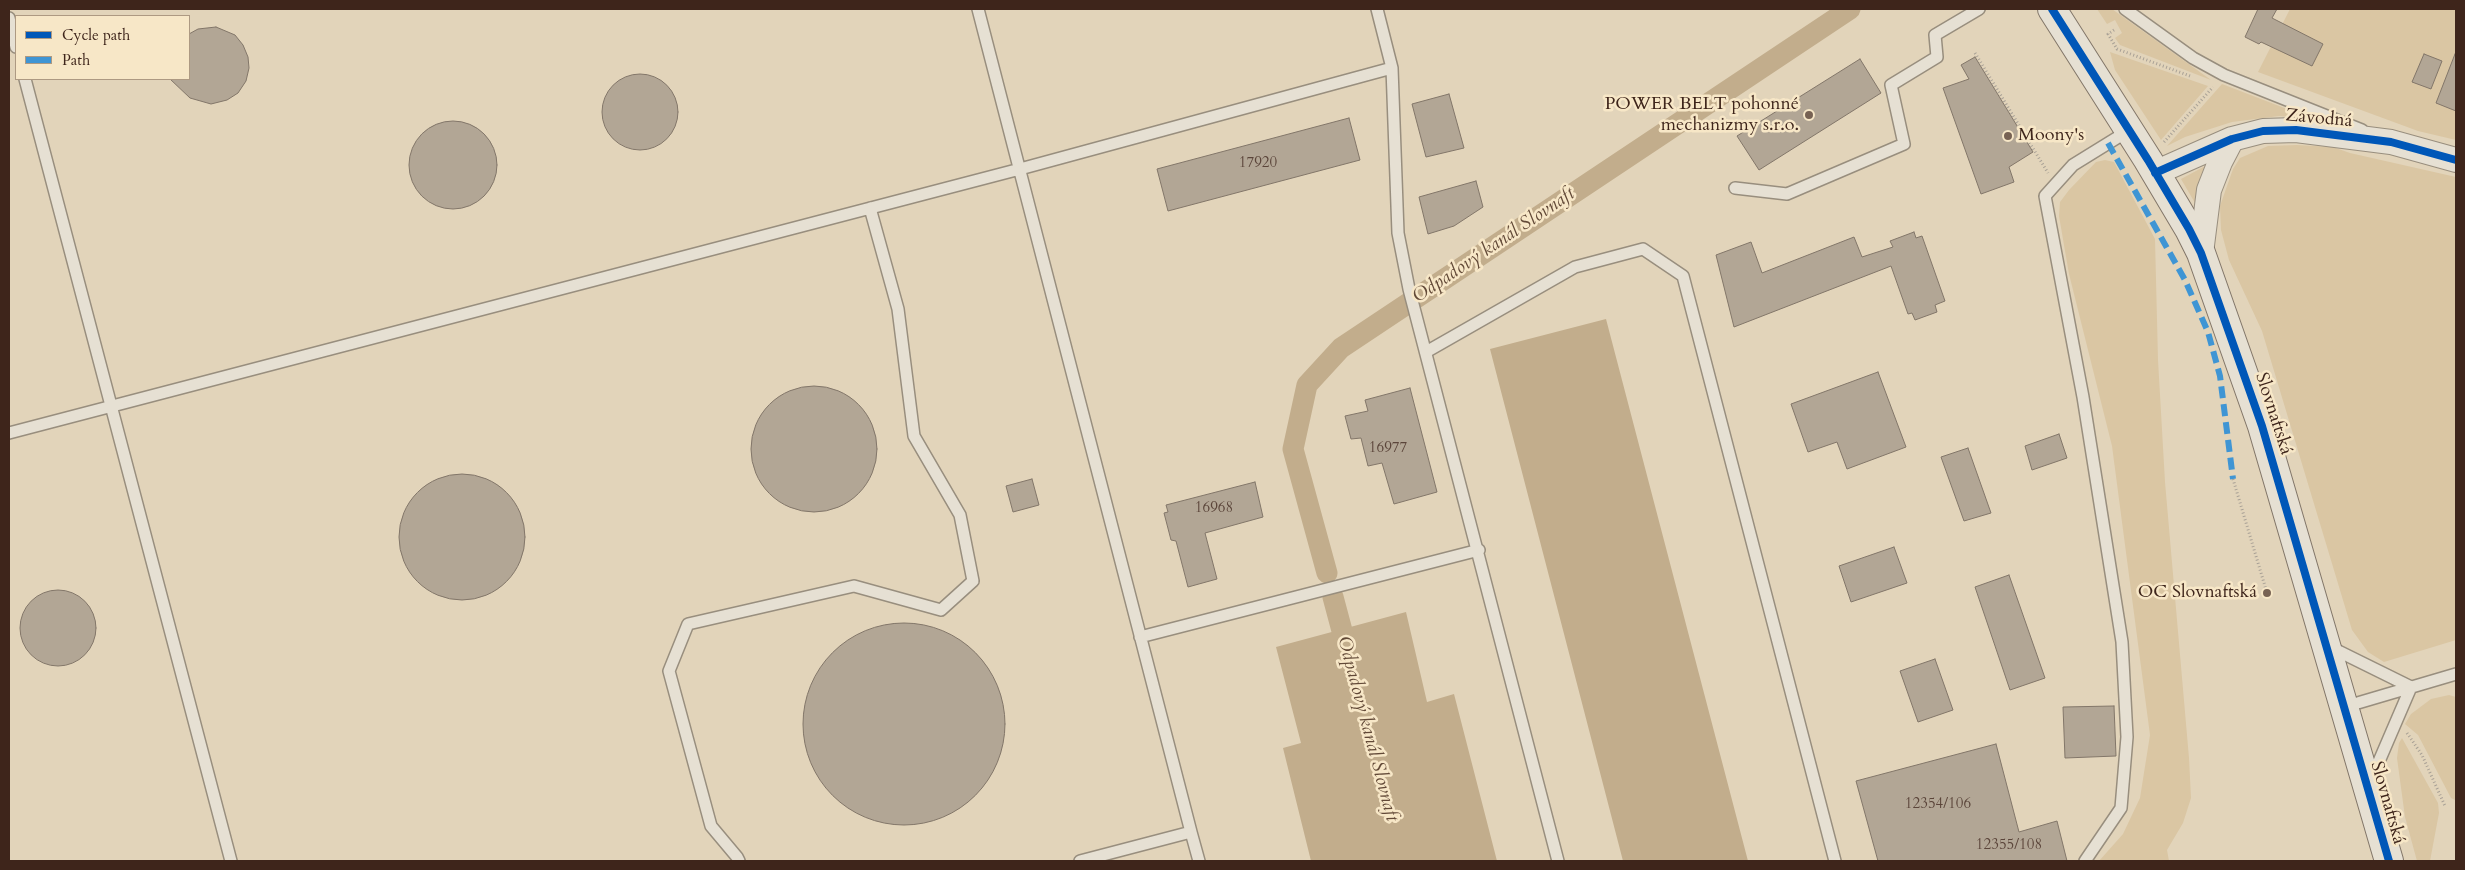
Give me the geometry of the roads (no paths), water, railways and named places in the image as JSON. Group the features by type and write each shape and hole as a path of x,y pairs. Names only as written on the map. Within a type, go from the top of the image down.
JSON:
{"main road":[{"name":"Slovnaftská","path":"2052,9 2152,167 2201,253 2262,426 2388,861"}],"street":[{"name":"Závodná","path":"2152,167 2232,139 2263,131 2296,130 2391,142 2456,160"},
{"path":"2201,253 2209,190 2232,139"}],"lane":[{"path":"978,9 1199,861"},
{"path":"1377,9 1392,68 1398,233 1409,289 1479,550 1558,861"},
{"path":"1735,188 1786,194 1904,144 1891,85 1937,57 1935,35 1979,9"},
{"path":"2125,9 2193,58 2224,75 2391,142"},
{"path":"9,18 15,43"},
{"path":"9,433 1020,169 1392,68"},
{"path":"25,80 231,861"},
{"path":"2085,861 2121,808 2127,737 2122,642 2082,397 2045,196 2073,165 2128,131"},
{"path":"739,861 738,857 711,826 669,671 688,624 854,586 941,610 973,581 960,516 914,436 898,310 870,208"},
{"path":"1426,352 1575,267 1644,249 1683,276 1835,861"},
{"path":"1140,637 1479,550"},
{"path":"2326,644 2412,687"},
{"path":"2344,707 2455,676"},
{"path":"2367,789 2412,687"},
{"path":"1080,861 1191,832"}],"water":[{"path":"1606,319 1748,861 1623,861 1490,349"},
{"path":"1406,612 1427,702 1454,694 1497,861 1311,861 1283,748 1301,743 1276,647"}],"waterway":[{"name":"Odpadový kanál Slovnaft","path":"1327,573 1293,449 1307,385 1341,348 1850,9"},
{"name":"Odpadový kanál Slovnaft","path":"1333,597 1349,657"}],"place":[{"name":"POWER BELT pohonné mechanizmy s.r.o.","path":"1809,115"},
{"name":"Moony's","path":"2008,136"},
{"name":"OC Slovnaftská","path":"2267,593"}]}
